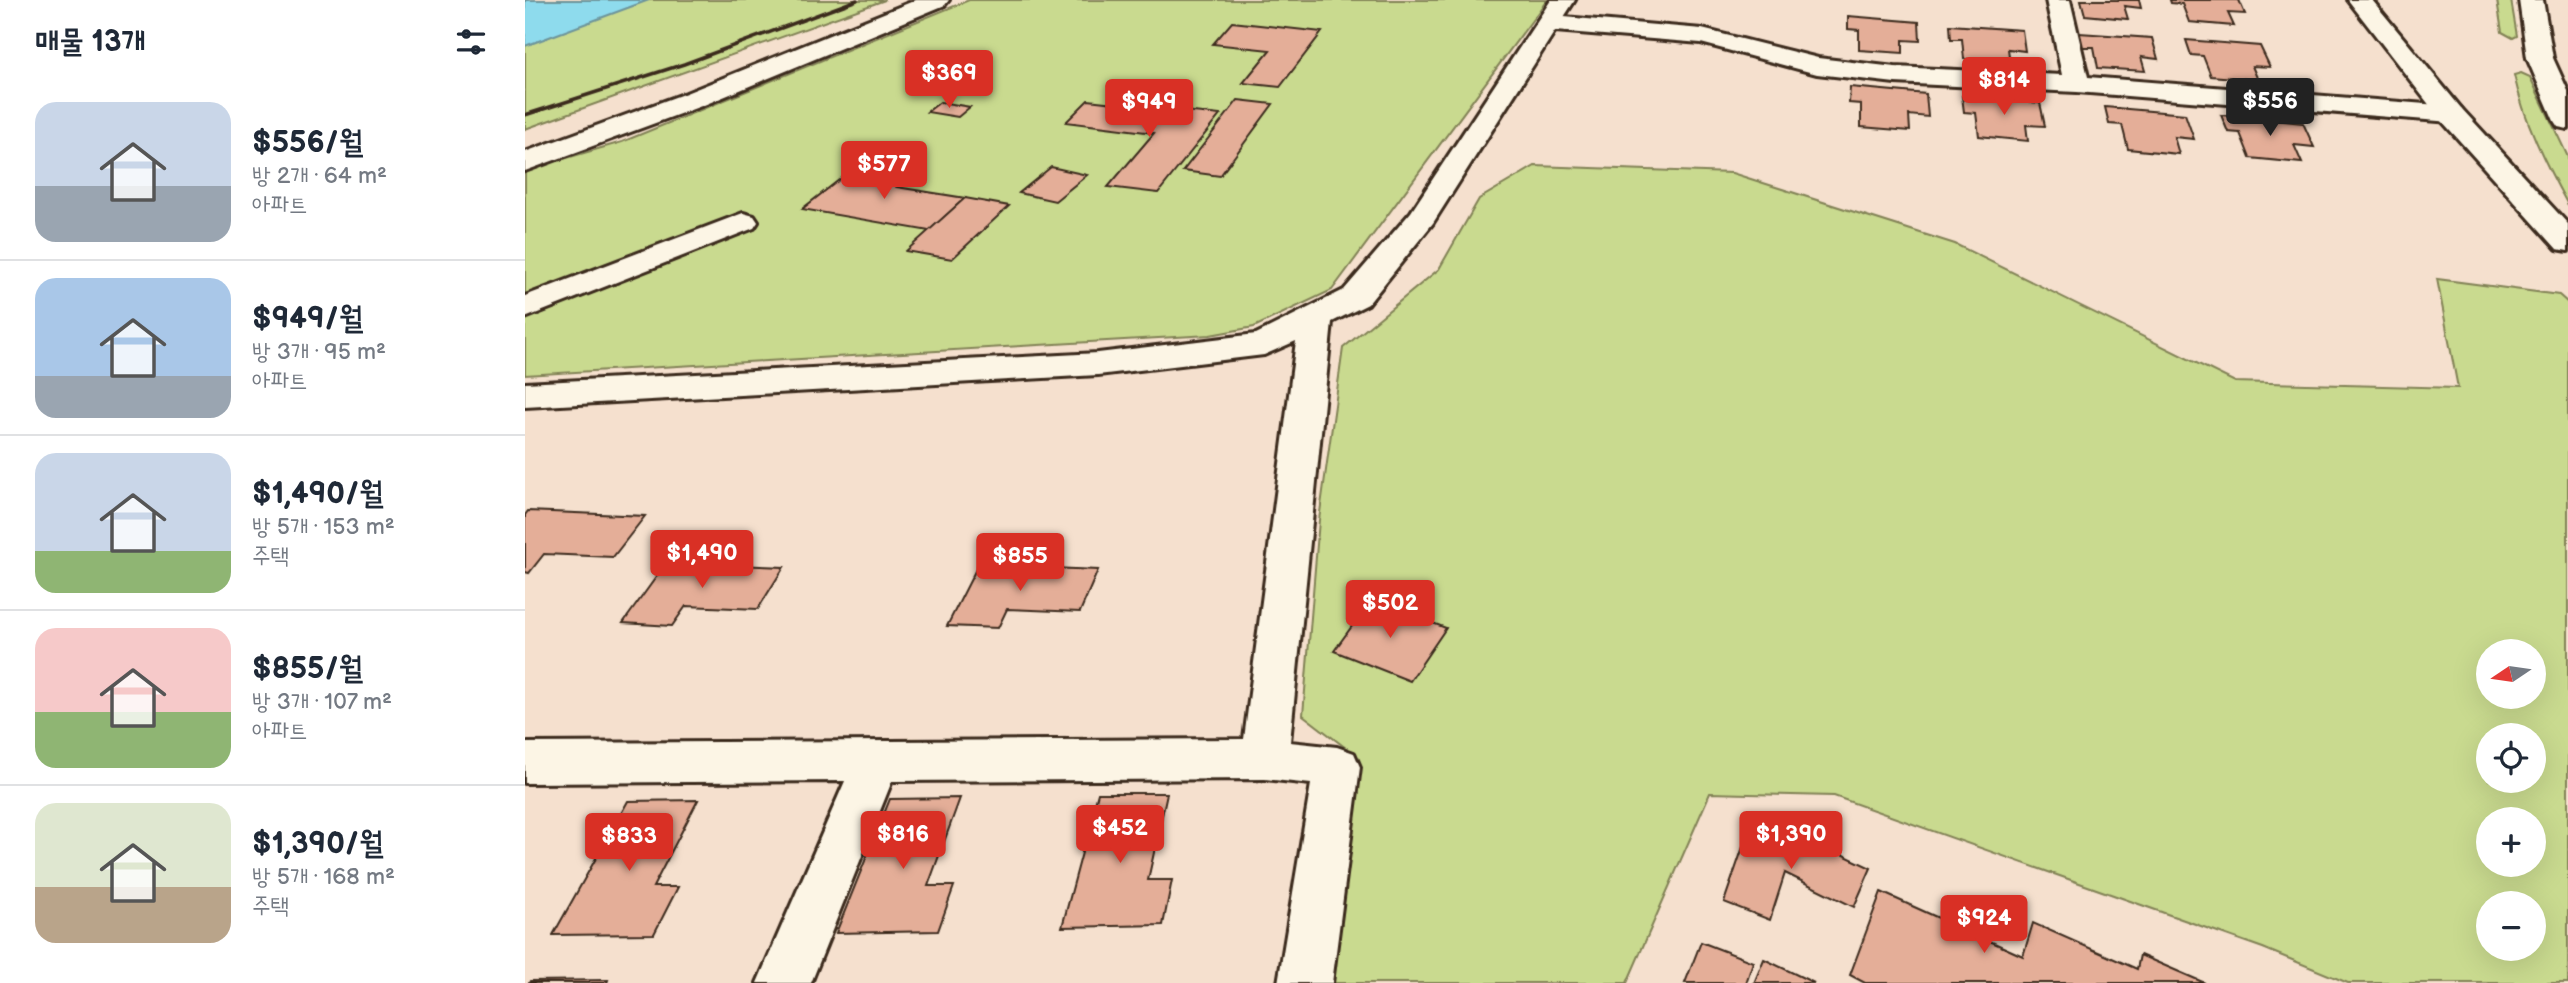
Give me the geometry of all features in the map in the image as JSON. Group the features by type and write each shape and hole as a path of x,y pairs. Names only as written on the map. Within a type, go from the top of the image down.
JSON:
{"street":[{"path":"525,162 707,94 937,0"},
{"path":"2058,0 2077,85"},
{"path":"2360,0 2451,114 2568,242"},
{"path":"2531,0 2540,58 2568,121"},
{"path":"525,395 1098,364 1264,344 1356,298 1422,217 1555,11 1702,36 1817,66 1895,75 2077,85 2451,114"},
{"path":"525,308 743,222"},
{"path":"1265,759 1316,318"},
{"path":"525,762 876,763 1265,759 1337,767 1305,983"},
{"path":"784,983 876,763"}],"green space":[{"path":"525,0 885,0 525,129"},
{"path":"969,0 1547,0 1332,290 1254,327 1210,335 525,375 525,170 622,142"},
{"path":"2497,0 2511,0 2517,36 2513,38 2502,32"},
{"path":"2521,73 2530,77 2568,157 2568,205 2530,126 2514,75"},
{"path":"1535,166 1732,173 1955,244 2235,382 2458,388 2437,279 2559,295 2568,303 2568,983 2348,983 2263,948 1834,796 1710,793 1627,983 1331,983 1355,755 1303,715 1319,520 1343,348 1439,269 1479,199"}],"water":[{"path":"525,0 649,0 525,46"}],"building":[{"path":"2081,0 2139,0 2141,8 2124,6 2128,19 2085,15"},
{"path":"2170,0 2239,0 2245,14 2228,13 2234,26 2189,22 2182,4 2171,3"},
{"path":"1848,16 1919,22 1920,41 1903,40 1903,53 1859,50 1859,30 1848,29"},
{"path":"1232,22 1322,32 1280,87 1243,83 1270,50 1213,44"},
{"path":"1950,25 2022,30 2025,51 2008,49 2010,63 1964,59 1962,39 1951,39"},
{"path":"2079,33 2152,38 2158,59 2141,57 2145,71 2098,68 2094,47 2082,47"},
{"path":"2186,40 2260,46 2270,67 2252,66 2258,80 2211,76 2203,56 2191,55"},
{"path":"1850,87 1926,94 1928,117 1909,115 1910,131 1861,127 1861,104 1849,103"},
{"path":"1962,96 2040,103 2045,126 2026,125 2028,141 1979,136 1976,113 1964,112"},
{"path":"1088,100 1220,115 1158,193 1108,187 1154,133 1066,122"},
{"path":"1238,100 1273,104 1220,176 1183,171"},
{"path":"940,102 970,107 958,117 927,112"},
{"path":"2105,107 2185,114 2194,139 2174,137 2179,154 2128,149 2122,125 2109,124"},
{"path":"2221,115 2303,123 2314,147 2294,145 2302,163 2250,158 2240,133 2228,132"},
{"path":"1051,167 1087,175 1055,201 1019,193"},
{"path":"853,169 908,178 897,187 965,198 929,231 802,209"},
{"path":"965,198 1009,206 952,259 906,251"},
{"path":"528,511 645,516 613,557 544,554 529,573 525,572 525,515"},
{"path":"667,562 784,567 758,609 686,606 672,626 623,623"},
{"path":"978,565 1098,570 1080,612 1007,609 998,628 947,626"},
{"path":"1371,600 1446,628 1410,681 1334,651"},
{"path":"1098,793 1167,793 1148,880 1172,880 1163,925 1062,927"},
{"path":"960,798 928,886 954,886 938,931 836,933 890,799"},
{"path":"698,800 653,887 678,887 654,934 553,935 628,801"},
{"path":"1767,819 1871,868 1854,907 1785,873 1770,920 1724,902 1743,847 1751,849"},
{"path":"1881,892 2023,956 2033,923 2137,969 2140,955 2205,983 1865,983 1850,975"},
{"path":"1701,942 1753,962 1746,983 1685,983"},
{"path":"1764,959 1814,983 1754,983"},
{"path":"608,980 607,983 529,983 530,981"}],"railway":[{"path":"525,115 684,64 857,0"}]}
